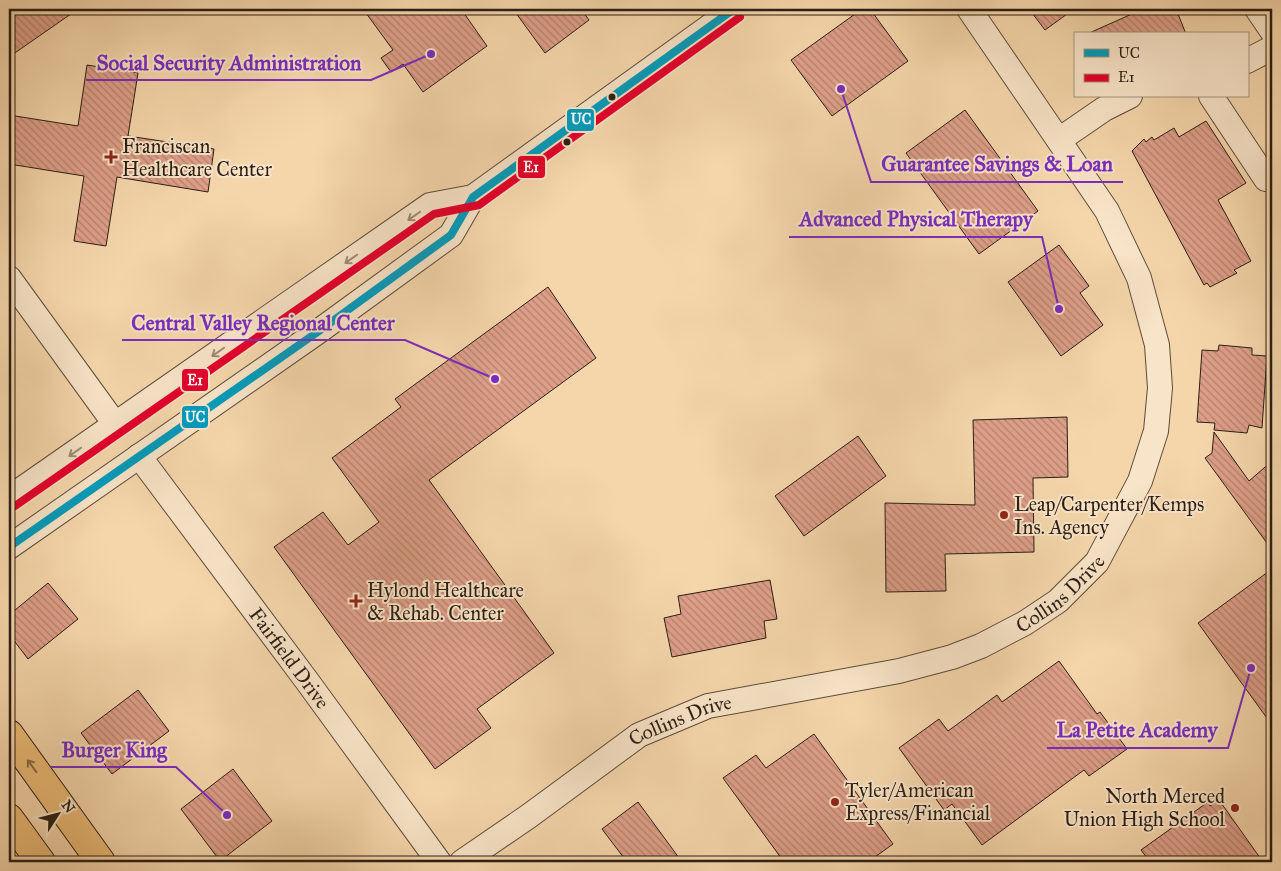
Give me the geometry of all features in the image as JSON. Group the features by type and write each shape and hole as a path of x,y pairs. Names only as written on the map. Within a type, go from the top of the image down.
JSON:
{"main road":[{"path":"9,734 101,862"},
{"path":"9,818 41,862"}],"street":[{"path":"9,498 430,205 473,196 734,9"},
{"name":"Collins Drive","path":"462,862 529,816 639,735 708,706 904,670 952,657 981,646 1025,623 1058,602 1097,562 1140,481 1156,430 1160,388 1157,345 1139,278 1111,219 969,9"},
{"path":"1256,9 1272,31"},
{"path":"1248,60 1272,48"},
{"path":"1059,140 1104,109 1126,98"},
{"path":"1212,98 1266,179 1272,175"},
{"path":"9,547 356,304 451,235 473,196"},
{"path":"9,278 115,424"},
{"name":"Fairfield Drive","path":"139,456 439,862"}],"building":[{"path":"9,9 78,9 9,57"},
{"path":"363,9 461,9 487,46 423,92 403,64 391,72 381,58 393,50"},
{"path":"513,9 581,9 589,20 545,53"},
{"path":"862,9 870,9 908,61 832,116 791,60"},
{"path":"1029,9 1074,9 1045,30"},
{"path":"1143,9 1176,9 1185,32 1091,32"},
{"name":"Franciscan Healthcare Center","path":"87,65 138,73 128,136 214,149 208,192 117,177 106,246 74,241 84,176 9,164 9,115 78,126"},
{"path":"965,110 1038,211 979,254 906,153"},
{"path":"1206,121 1246,183 1218,200 1251,261 1234,270 1237,273 1210,287 1207,283 1204,285 1132,151 1144,139 1146,142 1152,137 1154,140 1174,128 1179,137"},
{"path":"1059,245 1089,286 1080,293 1103,325 1061,356 1008,282"},
{"name":"Hylond Healthcare & Rehab. Center","path":"548,287 596,358 429,480 554,653 477,709 491,728 435,769 274,547 323,512 348,545 379,522 332,458 401,407 395,399"},
{"path":"1219,345 1252,348 1252,355 1267,356 1262,428 1249,425 1247,433 1214,430 1215,423 1197,422 1202,350 1218,351"},
{"path":"1067,417 1068,477 1033,478 1034,552 945,554 946,591 886,592 885,503 975,505 973,420"},
{"path":"1214,432 1249,481 1272,461 1272,550 1205,458 1212,453"},
{"path":"858,436 886,476 804,536 775,496"},
{"path":"1272,569 1272,725 1198,623"},
{"path":"770,580 777,619 764,621 766,638 672,657 664,618 681,614 678,596"},
{"path":"48,583 78,619 28,659 9,634 9,615"},
{"path":"1059,661 1097,714 1100,712 1127,749 1089,776 1084,770 982,845 952,804 944,810 899,748 939,719 948,731 997,695 1002,702"},
{"path":"138,690 169,731 112,774 81,733"},
{"path":"814,734 893,844 868,862 784,862 723,778 756,755 766,768"},
{"path":"233,769 272,821 220,861 181,809"},
{"path":"1219,800 1263,862 1150,862 1141,850 1208,802 1210,806"},
{"path":"638,802 682,862 627,862 602,829"}],"transit line":[{"name":"UC","path":"9,547 319,331 451,235 473,197 734,9"},
{"name":"E1","path":"15,506 434,214 479,205 740,17"}],"place":[{"name":"Social Security Administration","path":"431,54"},
{"name":"Guarantee Savings & Loan","path":"841,89"},
{"name":"Franciscan Healthcare Center","path":"111,157"},
{"name":"Advanced Physical Therapy","path":"1059,309"},
{"name":"Central Valley Regional Center","path":"495,379"},
{"name":"Leap/Carpenter/Kemps Ins. Agency","path":"1004,515"},
{"name":"Hylond Healthcare & Rehab. Center","path":"356,601"},
{"name":"La Petite Academy","path":"1251,668"},
{"name":"Tyler/American Express/Financial","path":"835,802"},
{"name":"North Merced Union High School","path":"1235,808"},
{"name":"Burger King","path":"227,815"}]}
